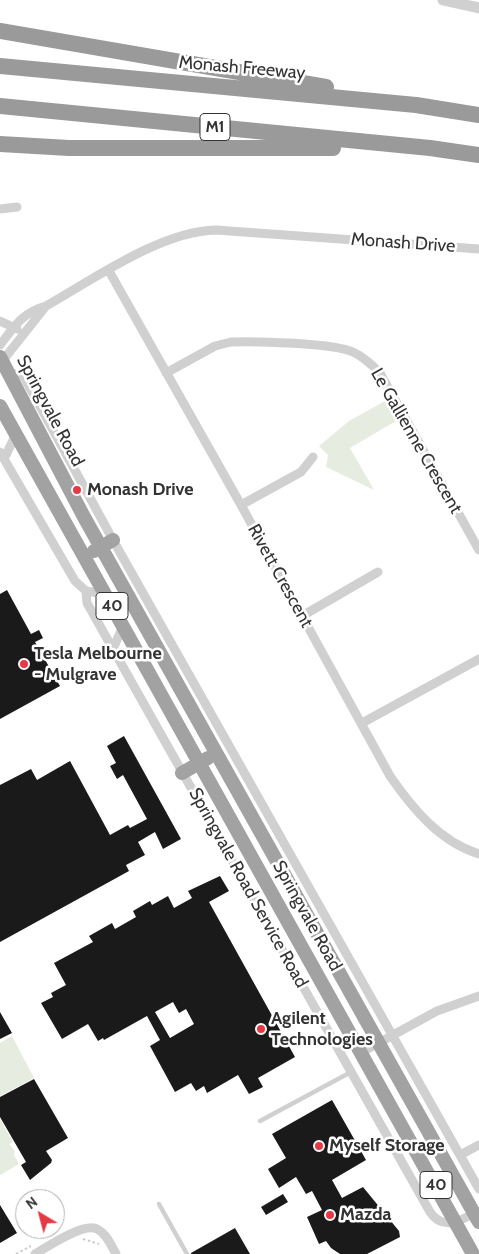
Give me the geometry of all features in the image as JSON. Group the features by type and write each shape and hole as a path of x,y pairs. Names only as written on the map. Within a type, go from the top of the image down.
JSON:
{"highway":[{"path":"0,31 285,79 416,105"},
{"name":"Monash Freeway","path":"0,66 416,105 479,116"},
{"name":"M1","path":"0,106 430,148 479,156"},
{"path":"0,144 69,148 430,148"},
{"name":"Springvale Road","path":"1,361 107,543 216,754 476,1218"},
{"name":"Springvale Road","path":"0,406 473,1254"},
{"path":"85,556 107,543"},
{"path":"182,773 216,754"}],"street":[{"path":"444,0 479,8"},
{"path":"0,209 17,207"},
{"name":"Monash Drive","path":"0,345 27,314 46,306 177,235 205,230 479,249"},
{"name":"Rivett Crescent","path":"109,271 242,505 390,776 412,808 442,834 466,850 479,854"},
{"name":"Monash Drive","path":"1,361 46,306"},
{"path":"0,322 14,327 23,334"},
{"name":"Le Gallienne Crescent","path":"166,373 215,346 231,342 328,347 352,351 368,361 380,373 479,550"},
{"path":"16,434 2,455 74,581 86,590 106,594"},
{"path":"242,505 301,472 313,457"},
{"path":"107,543 268,817 479,1189"},
{"path":"302,616 378,572"},
{"path":"86,590 87,603 182,773"},
{"path":"114,649 124,626"},
{"path":"362,723 479,659"},
{"name":"Springvale Road Service Road","path":"182,773 433,1217 446,1223 457,1223"},
{"path":"256,824 268,817"},
{"path":"362,1052 437,1011 479,996"},
{"path":"460,1155 479,1145"},
{"name":"Springvale Road","path":"457,1223 476,1218"},
{"path":"35,1254 85,1227 96,1228 101,1232 116,1254"}],"lane":[{"path":"260,1121 351,1072"},
{"path":"159,1204 187,1254"}],"shaded area":[{"path":"385,401 396,421 350,448 374,490 326,467 328,455 319,446 349,421"},
{"path":"12,1036 34,1078 0,1096 0,1043"},
{"path":"0,1119 13,1142 9,1144 15,1151 14,1155 19,1164 0,1175"}],"building":[{"name":"Tesla Melbourne - Mulgrave","path":"7,590 31,634 39,630 43,638 35,642 60,686 0,719 0,594"},
{"path":"124,736 181,839 163,849 155,832 138,842 145,855 126,865 129,871 0,942 0,785 31,769 37,780 70,761 110,835 128,825 130,828 147,819 123,775 117,779 110,766 116,763 107,746"},
{"path":"220,876 229,891 209,902 295,1057 258,1078 263,1087 249,1094 238,1075 207,1093 204,1086 196,1091 191,1083 175,1092 150,1046 160,1040 147,1016 104,1040 103,1038 98,1041 88,1024 62,1039 41,1003 53,997 51,993 66,985 54,963 93,942 89,936 112,923 115,929 136,917 133,911 150,901 152,905 168,896 174,908 192,898 188,891","holes":["173,1002 179,1013 186,1009 194,1024 170,1038 155,1012"]},
{"path":"0,1012 12,1033 0,1039"},
{"path":"34,1079 68,1138 46,1151 52,1160 51,1163 30,1180 21,1165 26,1162 0,1117 0,1097"},
{"path":"332,1100 366,1160 332,1180 342,1198 363,1187 399,1231 400,1237 367,1254 340,1254 331,1248 326,1241 319,1244 307,1217 322,1210 312,1191 306,1194 296,1177 279,1188 268,1169 286,1158 272,1134"},
{"path":"283,1194 288,1202 266,1215 261,1207"},
{"path":"0,1205 15,1230 15,1234 0,1243"},
{"path":"235,1228 250,1254 191,1254 191,1253"}],"place":[{"name":"Monash Drive","path":"77,490"},
{"name":"Tesla Melbourne - Mulgrave","path":"24,664"},
{"name":"Agilent Technologies","path":"261,1029"},
{"name":"Myself Storage","path":"319,1146"},
{"name":"Mazda","path":"330,1215"}]}
